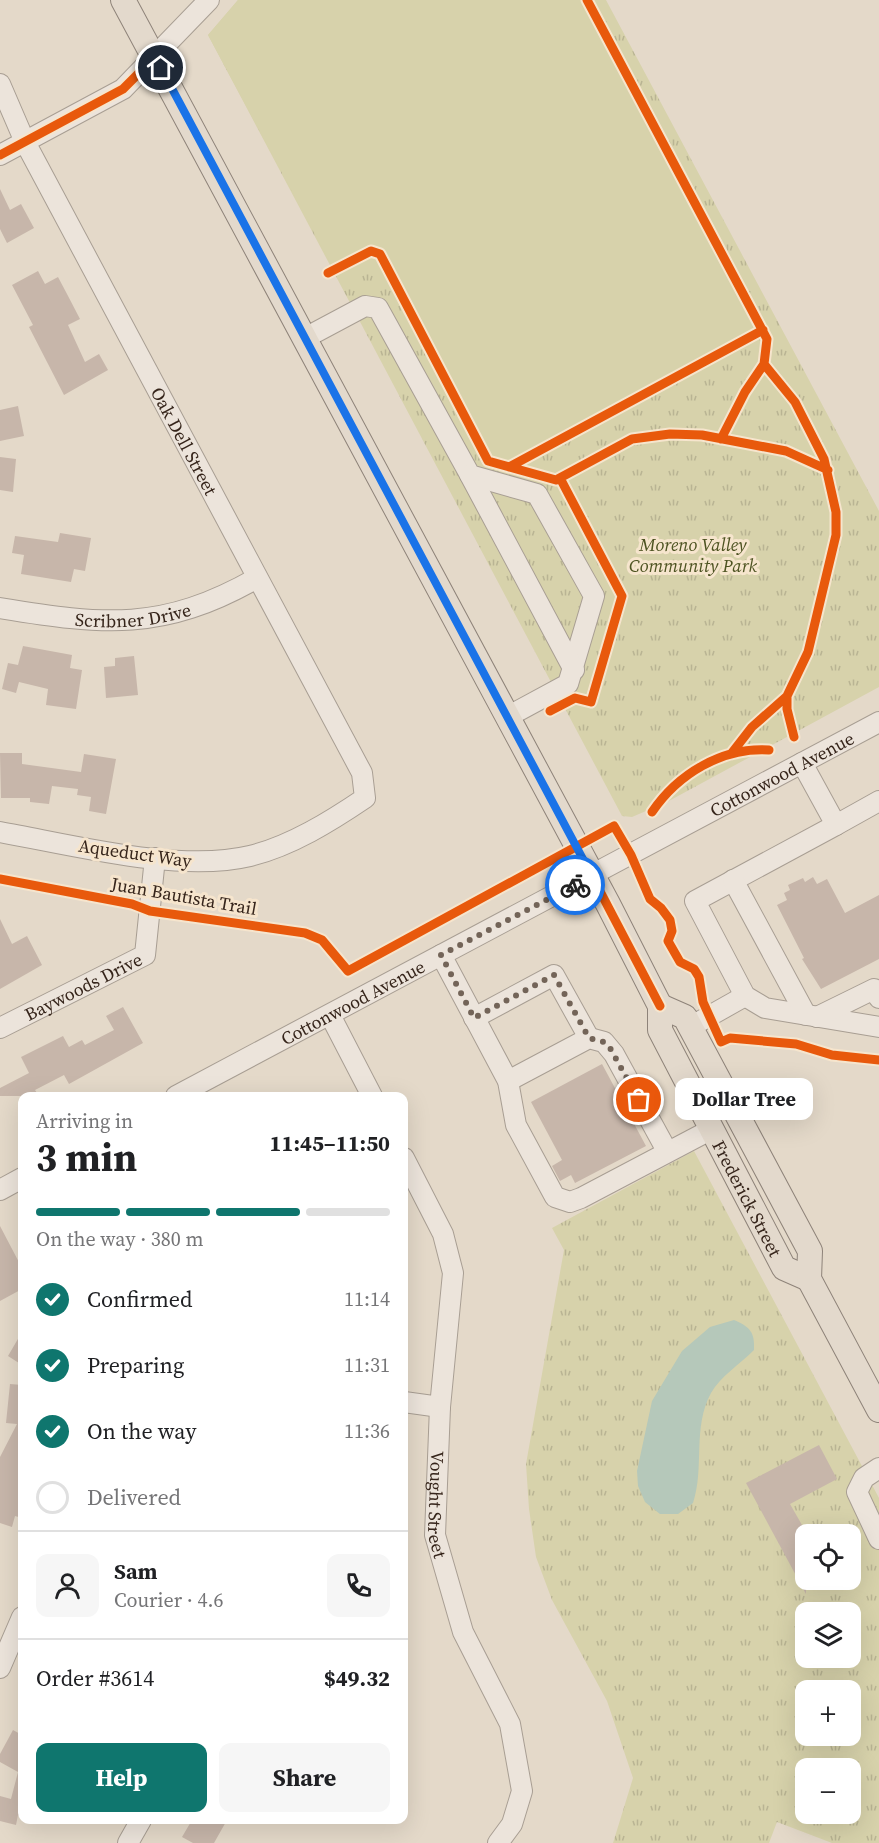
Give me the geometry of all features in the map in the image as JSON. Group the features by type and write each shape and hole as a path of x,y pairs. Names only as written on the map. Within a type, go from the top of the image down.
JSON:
{"main road":[{"name":"Frederick Street","path":"123,0 660,1006 660,1030 784,1268 809,1279"},
{"name":"Frederick Street","path":"660,1006 685,1017 810,1251 809,1279 879,1410"},
{"path":"712,1128 725,1130 736,1141 766,1194 786,1205"}],"street":[{"path":"0,154 123,89 209,0"},
{"name":"Oak Dell Street","path":"0,84 24,142 362,773 365,798"},
{"path":"305,338 365,306 378,308 574,670"},
{"path":"470,475 537,494 594,596 568,684 507,717"},
{"name":"Scribner Drive","path":"0,608 79,621 122,622 201,606 257,578"},
{"name":"Cottonwood Avenue","path":"184,1092 879,722"},
{"path":"802,763 836,825"},
{"name":"Aqueduct Way","path":"0,832 197,863 252,856 334,819 365,798"},
{"path":"879,801 695,901 745,996 765,1008 879,1027"},
{"name":"Baywoods Drive","path":"0,1028 144,955 155,858"},
{"path":"733,880 812,1016"},
{"path":"441,955 508,1081 516,1125 555,1197 562,1200 581,1198 667,1150 712,1128"},
{"path":"474,1018 554,975 589,1038"},
{"path":"812,1016 874,989 879,998"},
{"path":"690,1027 745,996"},
{"path":"330,1015 370,1092"},
{"path":"508,1081 589,1038 604,1042 610,1048 667,1150"},
{"name":"Vought Street","path":"408,1166 443,1234 453,1273 440,1407 435,1534 463,1632 510,1724 522,1791 512,1824 498,1843"},
{"path":"0,1190 18,1180"},
{"path":"408,1403 440,1407"},
{"path":"879,1468 864,1478 857,1492 879,1539"},
{"path":"0,1668 18,1626"},
{"path":"128,1843 139,1824"}],"green space":[{"name":"Moreno Valley Community Park","path":"238,0 606,0 879,511 879,687 667,802 632,817 622,816 208,35"},
{"path":"238,0 583,0 759,330 512,463 491,456 382,250 372,247 333,268 208,35"},
{"path":"694,1151 879,1498 879,1843 832,1843 777,1822 769,1843 613,1843 633,1778 607,1701 552,1600 536,1557 529,1509 526,1464 564,1250 552,1228"}],"shaded area":[{"path":"734,1320 744,1325 752,1334 754,1350 720,1381 705,1406 693,1503 678,1514 660,1514 645,1502 638,1486 637,1471 652,1401 682,1351 710,1327"}],"building":[{"path":"0,189 10,210 21,204 34,228 7,243 0,229"},
{"path":"38,271 45,284 58,277 80,319 68,325 85,362 99,354 108,370 64,395 29,327 33,325 12,285"},
{"path":"18,406 24,436 0,441 0,410"},
{"path":"0,457 16,459 13,492 0,490"},
{"path":"60,533 91,538 85,571 74,569 71,582 21,574 24,555 12,553 15,536 58,542"},
{"path":"23,646 72,655 70,668 82,670 76,709 46,705 48,689 19,682 16,693 2,689 8,663 18,665"},
{"path":"134,656 138,695 106,698 104,667 115,666 115,658"},
{"path":"0,753 22,753 22,764 81,772 84,754 116,759 106,814 89,811 91,797 77,795 78,789 52,786 49,804 30,802 30,798 1,798"},
{"path":"813,877 817,884 827,879 845,913 879,895 879,959 821,989 802,959 804,958 777,905 787,900 784,893 790,890 788,885 803,878 805,882"},
{"path":"0,919 12,944 27,936 42,965 0,989"},
{"path":"123,1007 143,1043 69,1084 64,1075 35,1090 36,1092 18,1092 18,1096 0,1096 0,1088 29,1073 21,1057 63,1036 69,1047 82,1040 85,1045 114,1030 106,1016"},
{"path":"602,1064 646,1146 575,1183 571,1175 560,1181 552,1166 562,1160 531,1102"},
{"path":"0,1226 18,1260 18,1291 0,1301"},
{"path":"18,1339 18,1362 8,1356"},
{"path":"10,1384 18,1385 18,1517 15,1516 12,1527 0,1523 0,1457 17,1424 6,1423"},
{"path":"819,1445 837,1479 790,1504 801,1524 795,1524 795,1574 746,1483"},
{"path":"13,1730 18,1733 18,1772 0,1762 0,1754"},
{"path":"18,1772 16,1825 0,1821 0,1796 11,1799"},
{"path":"190,1824 225,1824 214,1843 193,1843 182,1837"}],"cycle path":[{"path":"587,0 767,339 764,364 745,392 721,439"},
{"path":"0,155 123,89 155,57"},
{"path":"328,273 371,251 380,254 488,461 556,480 632,439 670,434 702,435 786,451 828,470"},
{"path":"509,467 763,330"},
{"path":"764,364 795,402 824,459 836,512 836,535 808,652 787,696 787,709 794,737"},
{"path":"550,711 575,698 591,702 622,596 560,478"},
{"path":"731,754 752,727 787,696"},
{"path":"652,812 663,798 688,775 718,758 752,750 769,750"},
{"name":"Juan Bautista Trail","path":"0,879 132,904 150,911 305,933 322,940 348,971 614,826 631,855 650,899 670,920 672,931 668,941 680,962 694,969 699,977 703,1002 721,1042 730,1038 796,1044 832,1055 879,1060"},
{"path":"592,876 660,1006"}],"way so far":[{"path":"575,885 441,955 474,1018 554,975 589,1038 604,1042 610,1048 639,1100"}],"place":[{"name":"Dollar Tree","path":"639,1100"}],"route":[{"path":"161,68 592,876 575,885"}]}
